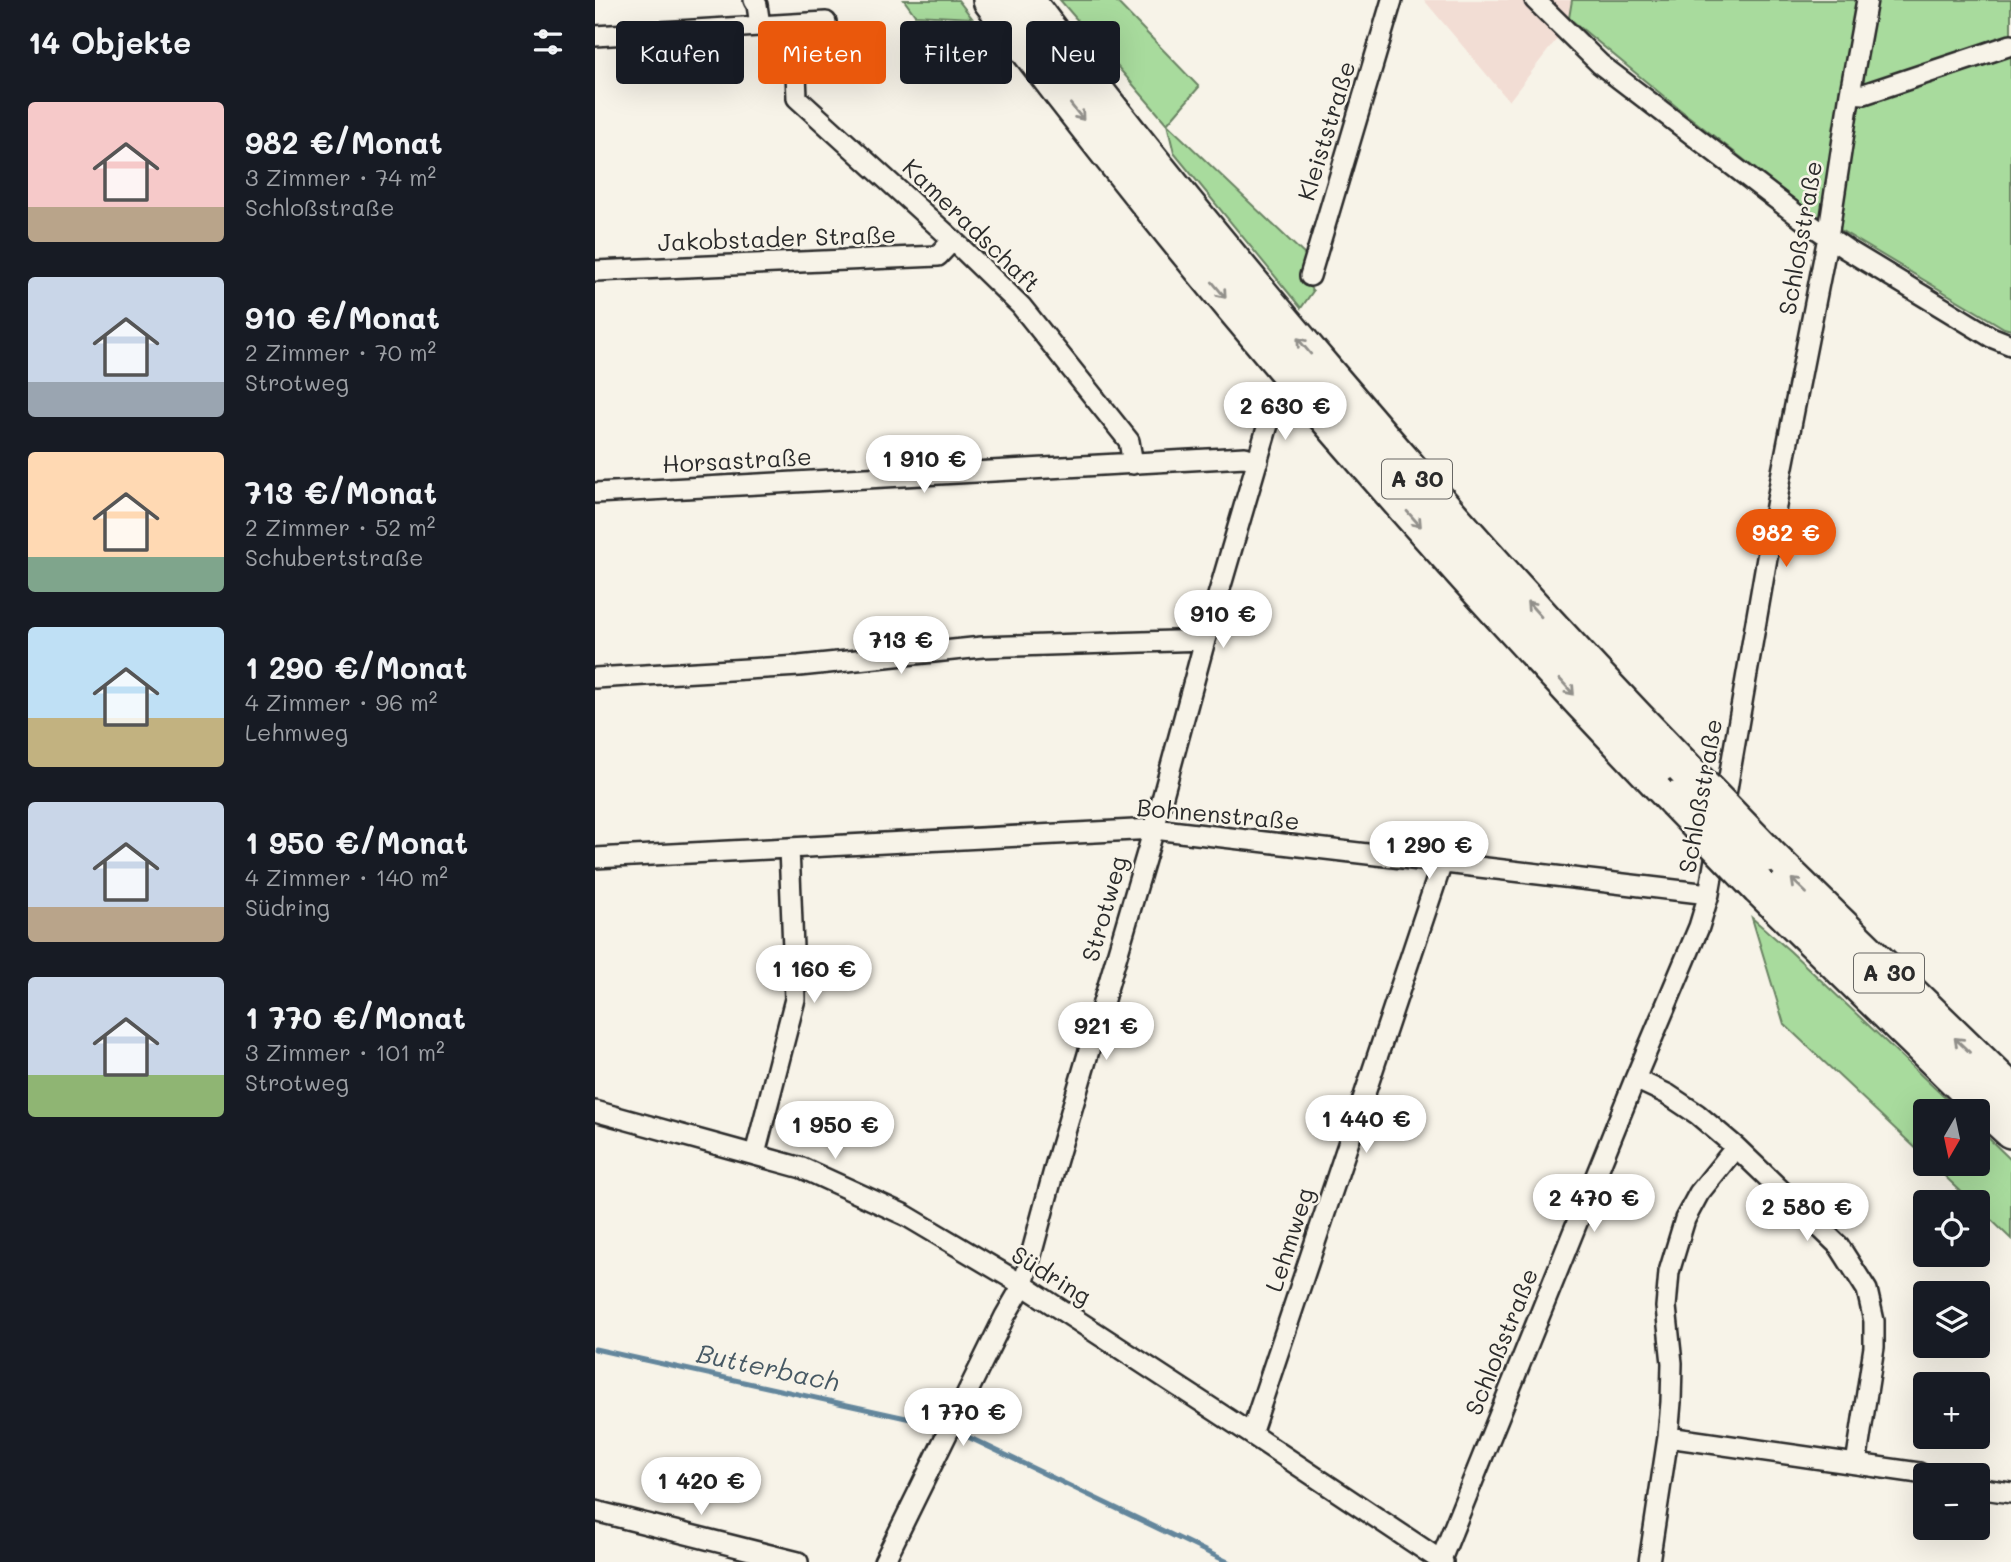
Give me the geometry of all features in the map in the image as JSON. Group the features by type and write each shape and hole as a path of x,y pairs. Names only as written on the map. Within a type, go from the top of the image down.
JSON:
{"highway":[{"name":"A 30","path":"991,0 1047,75 1217,288 1391,493 1578,699 1760,888 2011,1130"},
{"name":"A 30","path":"1026,0 1230,259 1415,477 1599,681 1767,853 2011,1092"}],"street":[{"path":"754,0 759,21"},
{"name":"Kleiststraße","path":"1310,276 1392,0"},
{"path":"1535,0 1600,65 1828,237 1991,337 2011,345"},
{"name":"Schloßstraße","path":"1441,1561 1635,1079 1699,928 1709,894 1781,477 1828,237 1867,0"},
{"path":"595,36 758,25"},
{"path":"1850,93 1864,94 2011,45"},
{"name":"Kameradschaft","path":"796,84 797,98 1021,306 1129,441 1133,464"},
{"name":"Jakobstader Straße","path":"595,271 938,256 953,240"},
{"name":"Strotweg","path":"884,1562 1005,1316 1023,1285 1272,411"},
{"name":"Horsastraße","path":"595,493 1245,457 1258,461"},
{"path":"595,678 799,666 982,647 1205,640"},
{"name":"Bohnenstraße","path":"595,858 1154,829 1709,894"},
{"path":"755,1154 795,999 789,848"},
{"name":"Lehmweg","path":"1251,1434 1442,863"},
{"path":"1635,1079 1667,1094 1697,1114 1736,1147 1839,1246 1867,1290 1874,1321 1874,1347 1857,1464"},
{"name":"Südring","path":"595,1111 802,1168 905,1216 1023,1285 1441,1561"},
{"path":"1649,1562 1671,1402 1672,1363 1666,1307 1669,1272 1676,1246 1699,1193 1736,1147"},
{"path":"1668,1437 1913,1472"},
{"path":"1990,1490 2011,1493"},
{"path":"595,1511 798,1562"}],"shaded area":[{"path":"1424,0 1572,0 1569,18 1556,40 1509,101"}],"green space":[{"path":"904,0 958,0 972,18 915,15"},
{"path":"1060,0 1115,0 1199,87 1167,124 1120,70 1120,21 1078,21"},
{"path":"1572,0 2011,0 2011,330 1812,213 1569,18"},
{"path":"1167,124 1306,256 1301,277 1313,291 1301,308 1174,153"},
{"path":"1752,918 1946,1099 1913,1099 1913,1146 1784,1024"},
{"path":"1990,1140 2011,1160 2011,1239 1990,1219 1990,1190 1959,1190 1945,1176 1990,1176"}],"waterway":[{"name":"Butterbach","path":"595,1349 933,1424"},
{"name":"Butterbach","path":"964,1435 1228,1562"}]}
